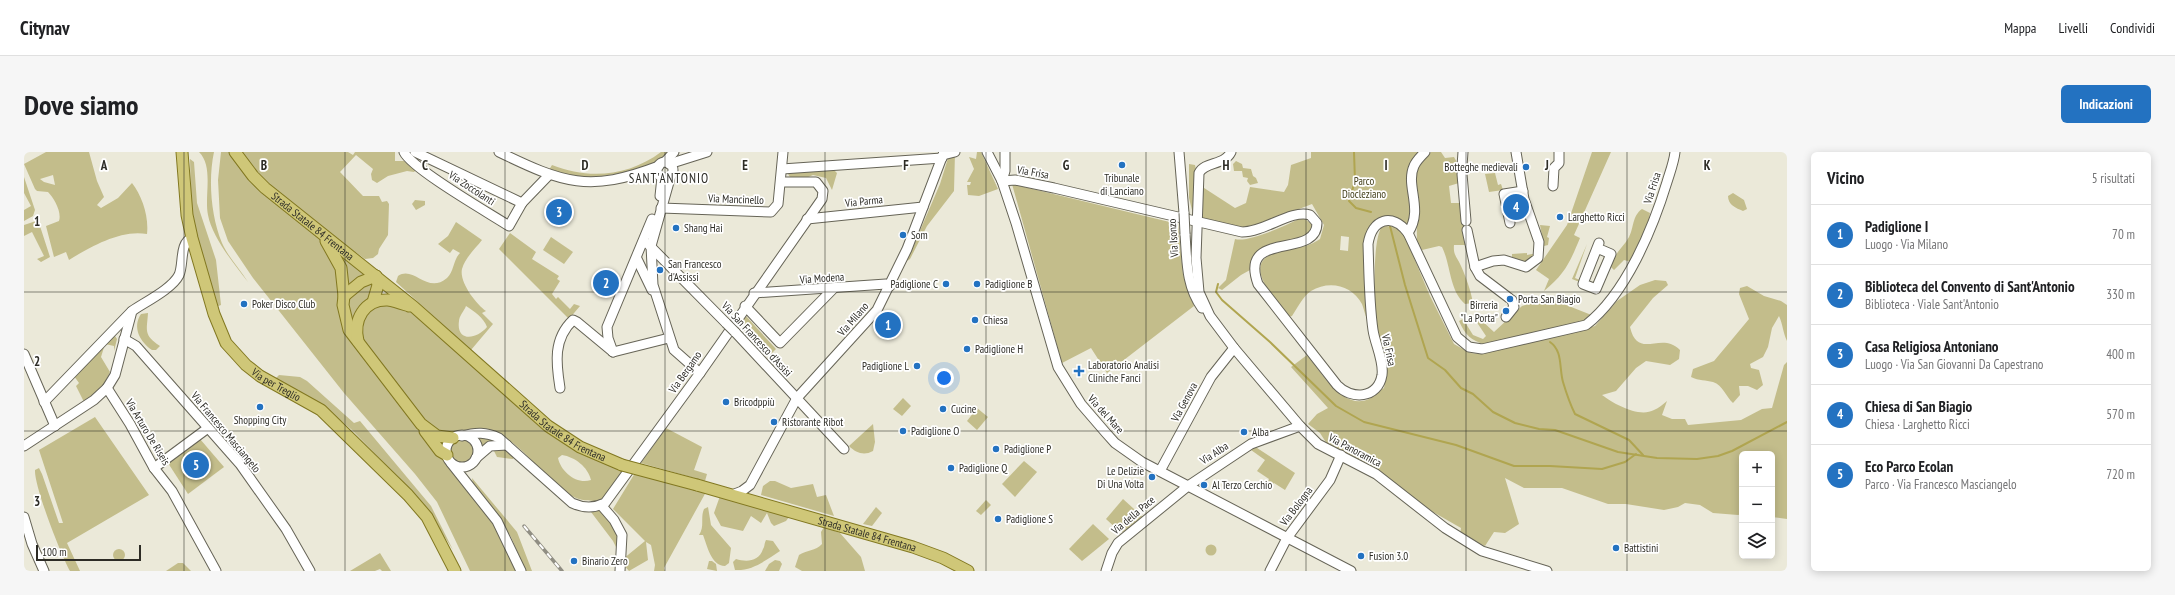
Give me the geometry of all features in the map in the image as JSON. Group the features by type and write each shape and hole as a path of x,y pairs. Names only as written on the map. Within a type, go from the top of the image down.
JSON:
{"main road":[{"name":"Via per Treglio","path":"182,152 187,215 192,238 221,334 232,351 260,376 314,405 335,422 427,517 455,571"},
{"name":"Strada Statale 84 Frentana","path":"235,152 253,176 265,188 414,307 548,426 580,447 622,465 751,500 913,547 943,558 968,571"},
{"path":"322,234 341,268 345,318 349,330 440,451 449,459"},
{"path":"344,296 361,282 376,276 378,285 373,302"},
{"path":"359,345 356,330 358,318 365,308 373,302 390,300 414,307"},
{"path":"421,424 437,436 458,437"}],"street":[{"name":"Via Zoccolanti","path":"404,152 407,158 433,177 509,226 522,203"},
{"path":"415,152 522,203 549,175"},
{"path":"499,152 549,175 579,182 600,182 668,169 697,154"},
{"path":"674,152 647,244 656,297 669,338 674,350 700,373"},
{"path":"613,352 608,338 607,327 637,259 647,244 661,208 668,169 679,152"},
{"name":"Via Mancinello","path":"661,208 767,213 774,210 778,204 783,152"},
{"path":"782,169 943,155 955,152"},
{"name":"Via del Mare","path":"987,152 1002,181 1016,223 1058,367 1081,404 1106,434 1138,459 1351,571"},
{"path":"1002,181 1005,171 1005,152"},
{"name":"Via Isonzo","path":"1179,152 1188,276 1195,298 1210,316"},
{"name":"Via Panoramica","path":"1231,152 1224,160 1200,170 1196,258 1199,292 1210,316 1234,348 1300,426 1318,444 1376,474 1445,528 1482,551 1547,571"},
{"path":"1408,233 1414,221 1412,172 1417,161 1425,152"},
{"path":"1463,152 1462,170 1466,226 1476,266 1480,276 1511,299 1514,307 1506,317"},
{"path":"1476,266 1496,260 1507,261 1520,267 1526,267 1534,263 1538,258 1539,251 1534,224 1528,216 1522,192 1516,152"},
{"path":"1553,186 1556,166 1559,163 1559,152"},
{"name":"Via Frisa","path":"1002,181 1015,180 1162,215 1197,221 1233,231 1251,232 1304,213 1315,218 1317,223 1315,234 1300,242 1266,250 1256,264 1255,275 1258,284 1337,385 1344,392 1352,396 1360,396 1373,390 1382,377 1382,369 1373,331 1368,244 1370,233 1377,224 1388,220 1399,223 1408,233 1457,337 1469,347 1482,349 1586,325 1594,319 1610,299 1626,276 1641,248 1656,212 1675,152"},
{"name":"Via Milano","path":"750,485 797,398 878,310 890,286 943,155"},
{"name":"Via Bergamo","path":"600,505 612,494 700,373 754,293 822,199 822,188 812,181 781,182"},
{"path":"1510,223 1504,194 1522,192"},
{"name":"Via Parma","path":"807,219 923,207"},
{"path":"44,402 132,311 174,283 179,274 184,246 192,238"},
{"name":"Via San Francesco d'Assisi","path":"647,244 735,332 844,449"},
{"path":"637,259 656,297"},
{"name":"Via Modena","path":"754,293 833,289 886,284 890,286"},
{"path":"746,306 780,343 833,289"},
{"path":"24,446 55,426 107,388 115,375 132,311"},
{"path":"560,388 558,376 558,341 567,326 573,320 613,352"},
{"name":"Via Francesco Masciangelo","path":"124,338 136,346 240,464 286,529 310,571"},
{"path":"613,352 669,338"},
{"name":"Via Genova","path":"1160,471 1211,377 1234,348"},
{"path":"24,354 55,426"},
{"name":"Via Arturo De Riseis","path":"107,388 130,424 154,468 172,491 216,571"},
{"name":"Via Alba","path":"1188,486 1251,444 1300,426"},
{"path":"154,468 208,428"},
{"path":"521,571 497,521 449,459 447,447 458,437 475,432 489,434 507,444 572,503 579,506 600,505 614,520 622,535 620,571"},
{"path":"458,437 470,437 478,450 476,458"},
{"path":"471,489 468,478 470,465 490,446 507,444"},
{"name":"Via Bologna","path":"1270,571 1286,538 1330,480 1341,455"},
{"path":"449,459 462,467 470,465"},
{"path":"732,495 742,491 750,485"},
{"path":"750,485 751,500"},
{"name":"Via della Pace","path":"1106,571 1112,553 1118,543 1188,486"},
{"path":"24,517 32,544 44,571"}],"green space":[{"path":"46,152 89,152 97,181 104,197 97,205 101,208 118,198 132,183 139,194 146,213 147,234 127,234 106,240 69,260 66,252 54,257 46,226 59,221 60,217 58,209 55,201 48,192 37,191 35,189 24,164","holes":["53,175 55,185 44,182 40,179"]},
{"path":"199,152 214,152 211,186 215,221 222,243 248,282 224,250 210,223 207,207 208,182 206,166 204,158"},
{"path":"221,152 230,152 313,231 336,257 346,326 453,471 495,523 517,571 470,571 437,502 415,474 344,393 253,278 228,241 220,218 218,180"},
{"path":"242,152 348,152 353,155 355,152 395,152 395,161 404,161 416,170 414,172 407,171 388,176 377,183 372,180 371,174 373,169 356,155 340,172 363,196 379,196 382,202 387,201 389,204 388,235 379,249 378,254 373,258 365,259 299,210 284,197 255,168"},
{"path":"661,152 669,152 663,158 642,168 615,174 582,177 549,170 552,165 580,173 594,174 622,171 649,160"},
{"path":"977,152 981,152 998,189 979,196 968,195 967,185 970,185 971,182 967,182 974,169 969,157 976,159"},
{"name":"Parco Diocleziano","path":"1311,152 1419,152 1408,167 1410,218 1407,225 1396,219 1375,222 1366,232 1370,317 1367,319 1362,304 1358,298 1352,292 1340,286 1325,286 1311,291 1303,299 1292,316 1289,317 1266,287 1260,268 1264,260 1273,253 1305,246 1320,239 1324,225 1312,204 1247,229 1200,219 1201,186 1235,208 1246,203 1250,187 1284,192 1288,185 1291,165 1311,158","holes":["1341,236 1349,237 1348,251 1340,250"]},
{"path":"1431,152 1441,152 1445,158 1454,157 1459,166 1459,183 1449,186 1451,203 1460,203 1467,245 1454,245 1454,251 1466,279 1473,303 1465,304 1456,292 1442,247 1439,246 1422,250 1417,242 1416,176 1418,168"},
{"path":"1592,152 1611,152 1574,235 1580,238 1573,254 1562,273 1544,291 1549,279 1536,270 1567,225"},
{"path":"955,153 954,191 927,226 910,259 907,261 940,184 949,155"},
{"path":"190,159 194,162 197,203 216,260 221,305 216,307 194,222 191,197"},
{"path":"1236,161 1242,164 1243,168 1251,169 1253,176 1256,178 1258,183 1250,185 1247,181 1248,178 1243,177 1242,171 1234,171 1233,164"},
{"path":"1189,164 1195,165 1196,170 1195,214 1193,214 1189,198"},
{"path":"832,168 837,173 832,190 826,178 813,175 806,178 791,179 787,172"},
{"path":"1495,173 1498,185 1501,184 1503,190 1489,192 1485,174"},
{"path":"24,177 35,210 33,216 24,221 24,210 31,206 24,193"},
{"path":"1012,184 1178,224 1183,274 1194,306 1107,373 1091,348 1062,363"},
{"path":"1733,193 1744,200 1747,209 1743,211 1729,202 1728,196"},
{"path":"415,200 425,201 425,205 416,210 412,204"},
{"path":"1642,209 1650,213 1648,225 1631,262 1624,260 1614,270 1611,267 1612,262 1631,234 1636,215"},
{"path":"1303,217 1312,225 1308,235 1290,241 1251,265 1250,270 1222,290 1218,288 1226,280 1235,239 1259,236"},
{"path":"36,221 39,223 50,257 41,262 37,259 44,256 32,232 24,236 24,225"},
{"path":"456,222 482,240 465,261 462,274 463,280 469,292 486,311 482,313 493,324 471,350 396,282 398,276 404,274 410,274 427,282 433,283 440,282 447,278 451,273 460,253 453,249 450,253 438,244 448,236","holes":["466,306 475,312 487,327 478,334 468,337 464,336 459,328 460,317"]},
{"path":"1540,225 1550,226 1547,237 1549,238 1548,245 1544,246"},
{"path":"1386,226 1395,227 1403,232 1430,296 1454,344 1470,353 1481,354 1595,326 1617,301 1640,285 1655,280 1666,281 1668,285 1653,298 1630,327 1634,337 1639,342 1644,344 1665,343 1673,345 1680,350 1679,359 1670,365 1646,361 1636,368 1616,391 1602,395 1627,409 1648,412 1658,408 1667,401 1662,415 1672,419 1685,419 1688,425 1741,420 1762,409 1772,408 1784,365 1787,362 1787,519 1775,517 1775,451 1739,451 1739,515 1713,513 1700,505 1685,503 1678,507 1664,510 1626,504 1608,504 1562,488 1524,488 1505,478 1519,524 1505,533 1494,532 1485,546 1460,534 1461,528 1433,512 1375,468 1327,444 1320,433 1308,424 1317,414 1328,408 1291,367 1307,355 1326,380 1342,395 1350,400 1359,401 1369,399 1384,388 1385,366 1376,321 1374,278 1376,248 1381,228"},
{"path":"510,233 536,252 532,259 559,276 557,279 560,281 552,294 556,299 558,297 570,309 574,304 580,306 569,319 499,249"},
{"path":"551,237 573,252 564,264 543,250"},
{"path":"1587,244 1575,278 1592,285 1606,252 1610,253 1595,288 1572,279"},
{"path":"339,253 367,276 348,286 347,271"},
{"path":"1527,253 1527,255 1537,253 1527,263 1512,257 1512,254"},
{"path":"376,283 354,333 349,300 352,294 357,290"},
{"path":"1747,286 1764,296 1781,301 1787,305 1787,341 1779,316 1772,328 1768,347 1763,357 1750,364 1751,368 1759,370 1763,385 1757,390 1748,386 1739,386 1740,395 1733,403 1722,388 1716,384 1710,381 1691,377 1693,369 1714,361 1749,319 1739,294 1740,288"},
{"path":"1543,299 1551,299 1594,316 1589,320 1485,345 1469,336 1459,321 1463,319 1473,335 1483,339 1486,336 1476,321 1480,319 1494,332 1522,306"},
{"path":"378,304 405,308 424,321 539,421 628,471 617,487 600,501 582,500 565,492 519,448 498,434 478,431 444,436 426,422 362,339 362,320 368,311","holes":["562,455 580,463 587,471 591,480 580,481 570,476 562,468 558,458"]},
{"path":"148,313 147,332 151,339 160,346 156,350 152,350 144,343 137,329 138,319 141,314"},
{"path":"745,315 776,349 770,355 737,325"},
{"path":"113,333 117,339 114,351 114,346 105,344 101,357 110,372 103,386 84,402 76,386 79,383 74,376 98,353 97,351"},
{"path":"279,375 300,377 307,381 354,423 360,421 431,506 453,550 422,502 352,430 323,406 278,381 276,378"},
{"path":"903,398 911,406 902,416 893,409"},
{"path":"977,408 988,417 977,430 967,421"},
{"path":"95,417 149,495 67,543 80,571 70,571 43,505 35,470 39,468 59,523 63,523 39,450"},
{"path":"873,424 875,442 873,451 870,453 860,453 849,446"},
{"path":"666,428 702,447 694,470 707,474 705,481 641,463"},
{"path":"473,435 497,441 482,446"},
{"path":"200,439 224,467 188,494 168,463"},
{"path":"462,440 470,443 473,451 470,459 462,462 454,459 451,451 454,443"},
{"path":"1254,446 1295,473 1285,490 1274,483 1270,487 1266,485 1269,479 1257,471 1265,460 1251,450"},
{"path":"502,447 514,457 513,459 497,457 494,451"},
{"path":"1024,461 1037,472 1015,497 1002,484"},
{"path":"635,473 706,492 664,568 665,571 654,571 655,565 651,545 646,542 648,560 629,571 622,563 623,559 645,541 613,509"},
{"path":"472,478 517,532 532,571 526,571 511,537 473,484"},
{"path":"770,481 775,481 791,488 813,484 817,497 826,495 834,516 761,495 763,486"},
{"path":"720,496 789,517 786,521 774,526 771,523 767,513 761,523 751,516 743,531 721,526 714,513"},
{"path":"1123,499 1144,518 1125,532 1119,531 1106,519"},
{"path":"986,500 991,505 981,515 976,511"},
{"path":"708,507 711,525 731,548 729,563 725,566 716,563 710,554 703,535 699,535 702,528 703,512 704,509"},
{"path":"876,507 882,513 872,526 863,524"},
{"path":"601,509 618,532 617,549 613,541 591,512"},
{"path":"1093,524 1109,539 1082,561 1069,549"},
{"path":"824,527 840,533 861,557 865,571 802,571 795,567 799,555 817,548 822,544 821,532"},
{"path":"766,540 773,541 780,551 753,567 735,570 733,562 736,559 748,561 755,559 761,553"},
{"path":"1209,545 1213,545 1215,546 1215,554 1209,555 1206,552 1206,548"},
{"path":"117,549 121,549 125,555 121,561 117,561 113,557 113,553"},
{"path":"380,553 391,571 382,571 380,569 375,571 350,571"},
{"path":"775,560 780,561 782,564 779,571 765,571 769,564"},
{"path":"709,561 716,564 717,571 707,569"},
{"path":"178,563 183,563 191,571 166,571"}],"waterway":[{"path":"1354,152 1355,181 1349,201 1356,208 1371,212"},
{"path":"1390,226 1405,285 1428,358 1445,370 1461,388 1473,394 1493,412 1515,423 1539,429 1555,430 1618,452 1657,458 1697,459 1718,456 1732,451 1787,422"},
{"path":"1218,284 1216,292 1222,300 1270,342 1336,406 1364,422 1456,445 1514,466 1550,466 1602,469 1625,462 1636,454"},
{"path":"1550,342 1557,350 1559,355 1563,382 1575,414 1629,440 1643,455"}],"railway":[{"path":"524,526 562,571"}],"place":[{"name":"Tribunale di Lanciano","path":"1122,165"},
{"name":"Botteghe medievali","path":"1526,167"},
{"name":"Chiesa di San Biagio","path":"1516,207"},
{"name":"Casa Religiosa Antoniano","path":"559,212"},
{"name":"Larghetto Ricci","path":"1560,217"},
{"name":"Shang Hai","path":"676,228"},
{"name":"Som","path":"903,235"},
{"name":"San Francesco d'Assissi","path":"660,270"},
{"name":"Biblioteca del Convento di Sant'Antonio","path":"606,283"},
{"name":"Padiglione C","path":"946,284"},
{"name":"Padiglione B","path":"977,284"},
{"name":"Porta San Biagio","path":"1510,299"},
{"name":"Poker Disco Club","path":"244,304"},
{"name":"Birreria \"La Porta\"","path":"1506,311"},
{"name":"Chiesa","path":"975,320"},
{"name":"Padiglione I","path":"888,325"},
{"name":"Padiglione H","path":"967,349"},
{"name":"Padiglione L","path":"917,366"},
{"name":"Laboratorio Analisi Cliniche Fanci","path":"1079,371"},
{"name":"Bricodppiù","path":"726,402"},
{"name":"Shopping City","path":"260,407"},
{"name":"Cucine","path":"943,409"},
{"name":"Ristorante Ribot","path":"774,422"},
{"name":"Padiglione O","path":"903,431"},
{"name":"Alba","path":"1244,432"},
{"name":"Padiglione P","path":"996,449"},
{"name":"Eco Parco Ecolan","path":"196,465"},
{"name":"Padiglione Q","path":"951,468"},
{"name":"Le Delizie Di Una Volta","path":"1152,477"},
{"name":"Al Terzo Cerchio","path":"1204,485"},
{"name":"Padiglione S","path":"998,519"},
{"name":"Battistini","path":"1616,548"},
{"name":"Fusion 3.0","path":"1361,556"},
{"name":"Binario Zero","path":"574,561"}],"district":[{"name":"SANT'ANTONIO","path":"669,178"}]}
